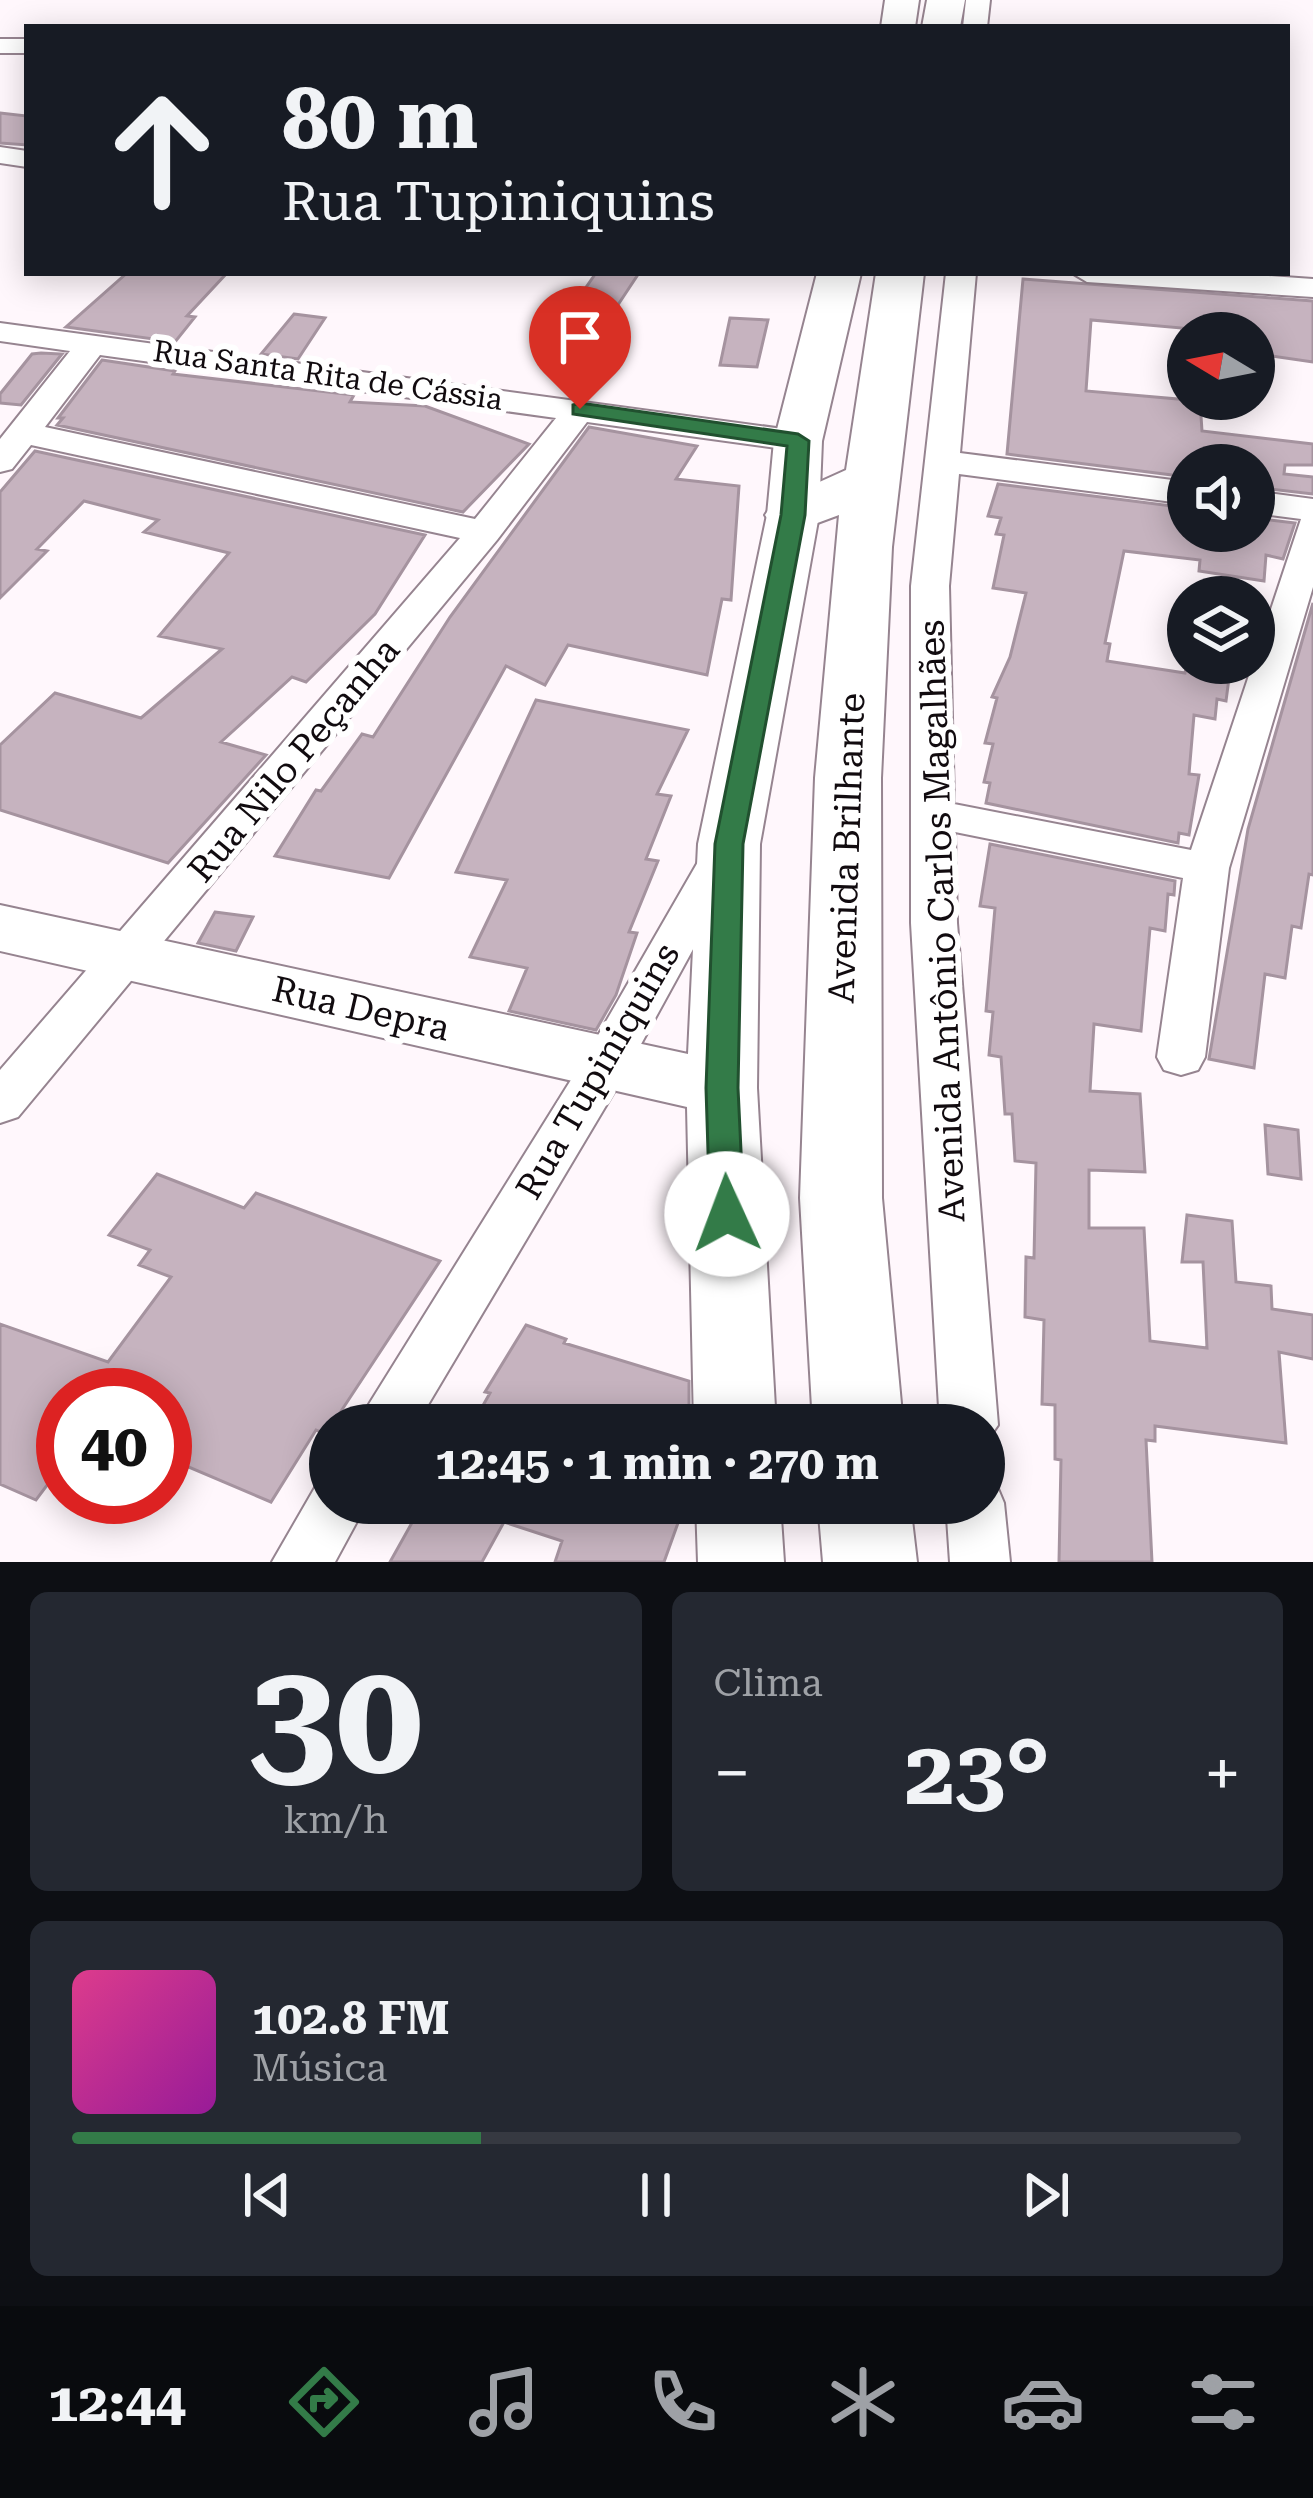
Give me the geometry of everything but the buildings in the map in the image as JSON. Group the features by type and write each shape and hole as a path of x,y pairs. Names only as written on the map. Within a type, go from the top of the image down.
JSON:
{"main road":[{"name":"Avenida Brilhante","path":"856,1404 841,1198 841,1033 856,625 871,478 901,276"},
{"path":"793,515 871,478"},
{"path":"866,1524 870,1562"}],"street":[{"name":"Avenida Antônio Carlos Magalhães","path":"961,276 930,586 936,946 968,1404"},
{"path":"1132,276 1313,288"},
{"name":"Rua Tupiniquins","path":"399,1404 606,1064 729,844 793,515 798,441 832,278"},
{"name":"Rua Santa Rita de Cássia","path":"0,332 798,441"},
{"path":"0,462 93,343"},
{"name":"Rua Nilo Peçanha","path":"0,1104 484,532 580,409"},
{"path":"25,433 484,532"},
{"path":"941,460 1167,491"},
{"path":"1275,505 1313,510"},
{"path":"1181,1057 1207,868 1313,527"},
{"path":"936,814 1207,868"},
{"path":"729,844 722,1088 734,1404"},
{"name":"Rua Depra","path":"0,928 722,1088"},
{"path":"302,1562 325,1524"},
{"path":"739,1524 741,1562"},
{"path":"977,1524 980,1562"}],"route":[{"path":"580,409 798,441 793,515 729,844 722,1088 727,1214"}]}
